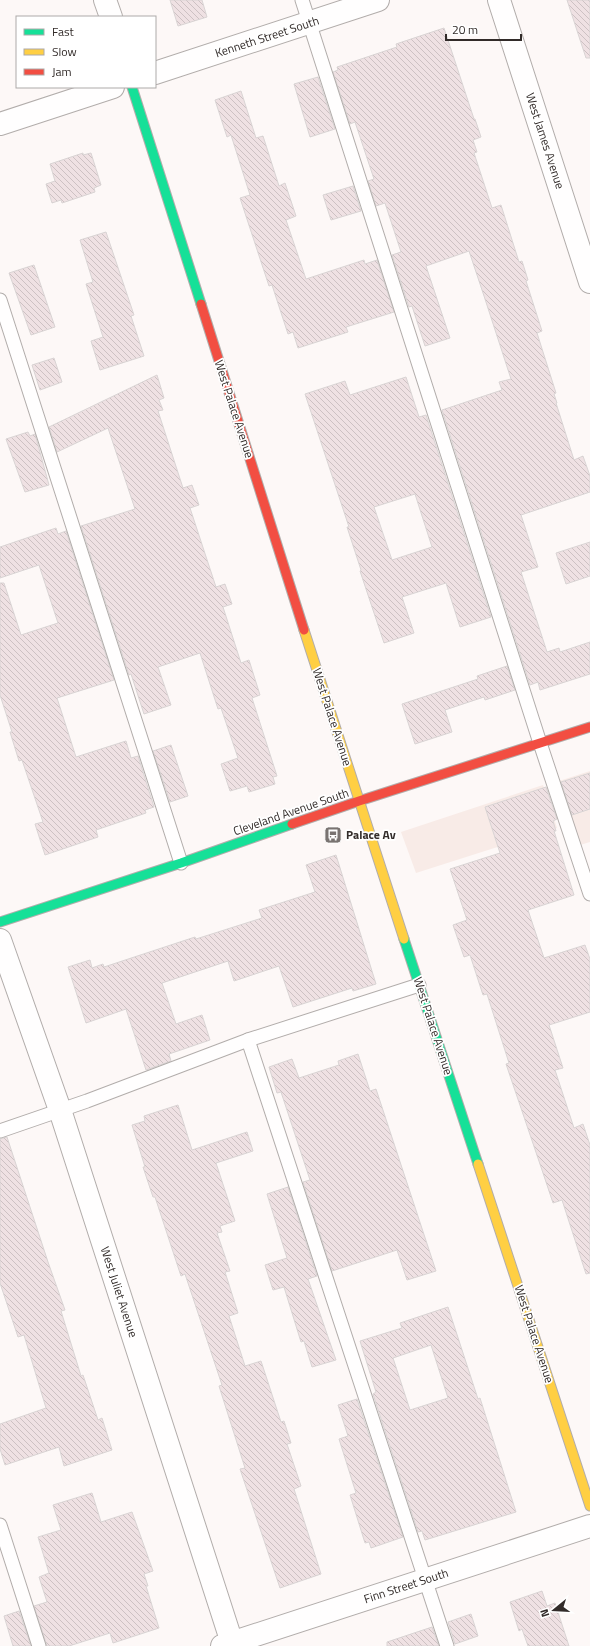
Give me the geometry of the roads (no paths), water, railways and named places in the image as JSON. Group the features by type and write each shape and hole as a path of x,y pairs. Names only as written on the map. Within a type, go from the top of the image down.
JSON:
{"street":[{"path":"105,0 110,16"},
{"name":"Kenneth Street South","path":"156,73 378,0"},
{"name":"West James Avenue","path":"500,0 590,282"},
{"path":"0,124 110,88"},
{"name":"West Palace Avenue","path":"132,88 359,801 590,1506"},
{"name":"Cleveland Avenue South","path":"0,922 181,863 359,801 590,727"},
{"name":"West Juliet Avenue","path":"0,940 60,1110 229,1645"},
{"name":"Finn Street South","path":"229,1645 425,1579 590,1526"}],"lane":[{"path":"302,0 540,743 590,894"},
{"path":"0,300 181,863"},
{"path":"0,1131 248,1040 419,985"},
{"path":"248,1040 447,1646"},
{"path":"0,1525 39,1646"}],"place":[{"name":"Palace Av","path":"333,835"}]}
